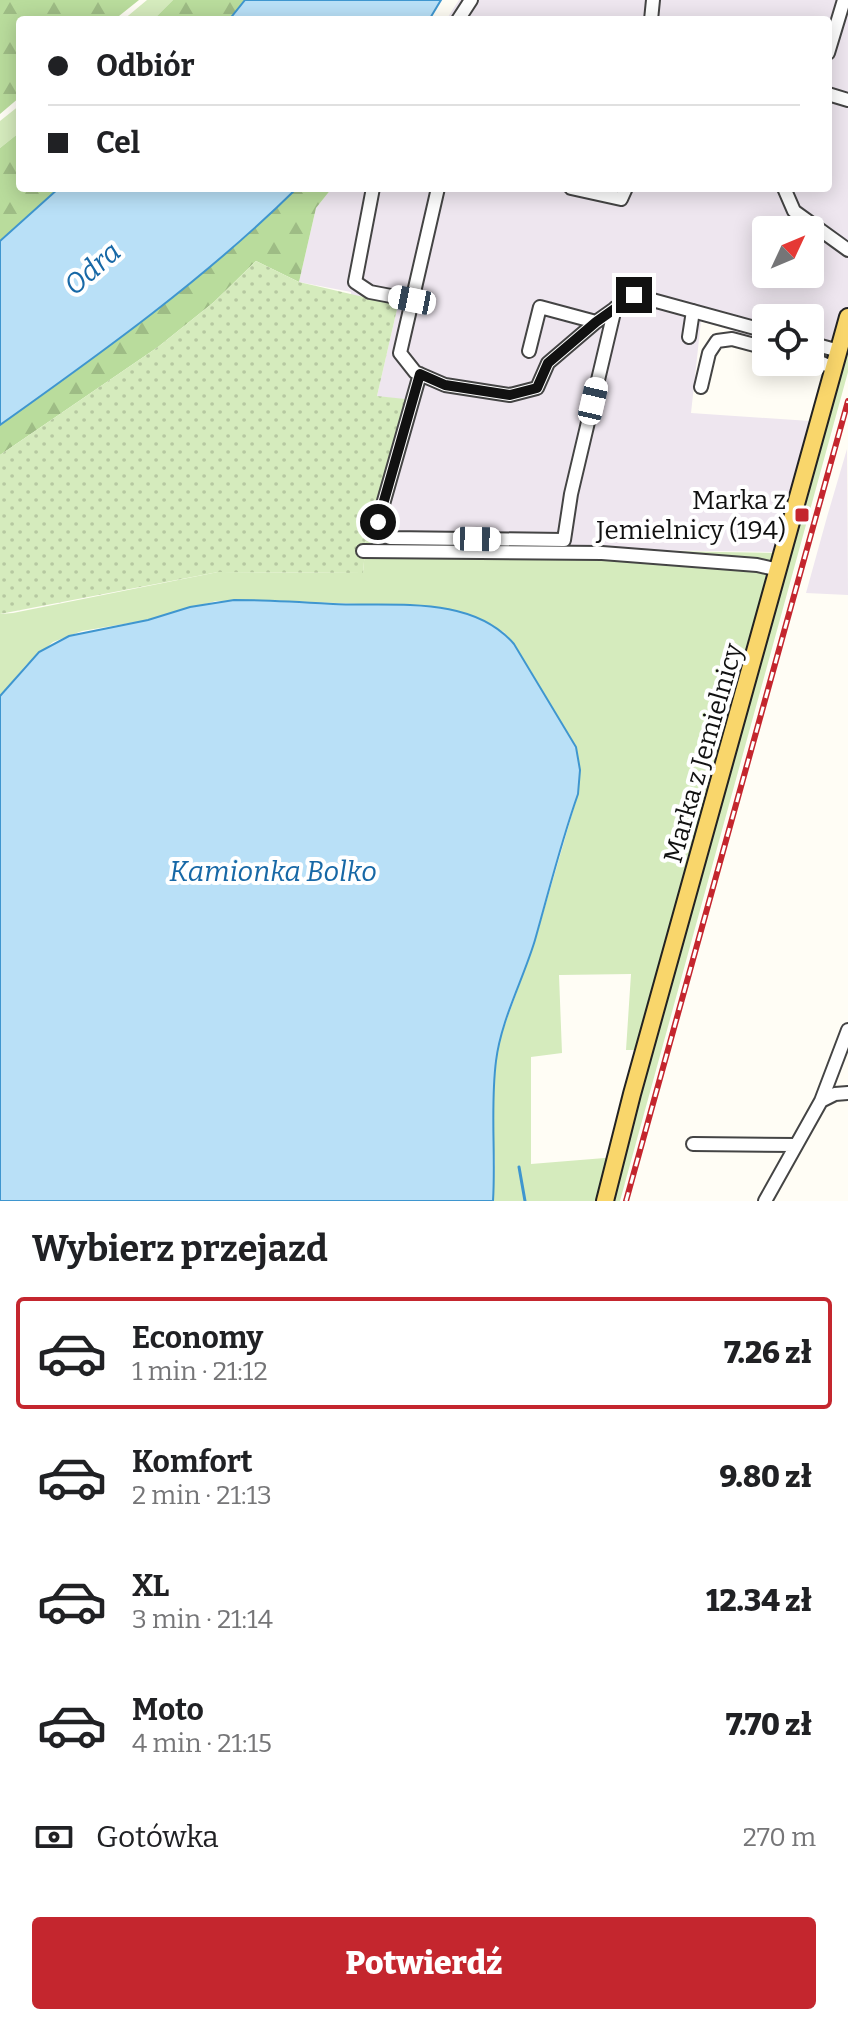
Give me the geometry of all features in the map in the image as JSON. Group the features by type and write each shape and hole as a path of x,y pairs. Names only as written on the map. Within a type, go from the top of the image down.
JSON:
{"main road":[{"name":"Marka z Jemielnicy","path":"605,1201 848,317"}],"street":[{"path":"832,40 844,0"},
{"path":"372,192 355,282 370,292 412,300"},
{"path":"437,192 400,353 415,372 445,385 510,395 537,388 548,363 634,295 752,327"},
{"path":"589,192 621,199 624,192"},
{"path":"786,192 794,211 848,250"},
{"path":"529,351 540,307 596,322"},
{"path":"420,374 377,533 390,538 564,540 571,494 615,308"},
{"path":"689,337 693,311"},
{"path":"701,387 709,353 717,341 732,339 752,344"},
{"path":"824,352 836,359"},
{"path":"824,359 836,359"},
{"path":"363,551 602,553 743,563 779,570"},
{"path":"765,1201 821,1101 847,1036"},
{"path":"821,1101 835,1094 848,1093"},
{"path":"693,1144 796,1145"}],"shaded area":[{"path":"459,0 848,0 848,317 836,362 824,359 824,304 752,304 752,337 701,321 691,413 810,421 790,495 779,495 778,509 785,516 773,552 380,546 366,539 404,400 377,396 398,305 299,282 316,208 329,192 832,192 832,16 449,16"},
{"path":"847,449 848,595 806,593 827,517"}],"green space":[{"path":"0,0 139,0 119,16 16,16 16,100 0,114"},
{"path":"147,0 173,0 157,16 128,16"},
{"path":"173,0 245,0 232,16 157,16"},
{"path":"16,108 16,135 0,148 0,121"},
{"path":"16,135 16,192 55,192 0,241 0,148"},
{"path":"293,192 329,192 316,208 299,282 256,261 214,302 158,347 0,455 0,425 116,341 227,253"},
{"path":"256,261 299,282 398,305 377,396 405,399 366,539 363,573 218,572 0,614 0,455 158,347 214,302"},
{"path":"848,317 848,372 620,1201 493,1201 495,1163 492,1125 496,1058 535,941 578,794 531,671 504,632 437,607 216,601 148,620 82,631 53,642 26,665 0,696 0,614 218,572 363,573 366,539 381,546 783,553","holes":["631,974 626,1050 643,1050 617,1157 531,1164 531,1057 562,1053 559,975"]}],"water":[{"path":"245,0 441,0 431,16 232,16"},
{"name":"Odra","path":"55,192 293,192 190,283 0,425 0,241"},
{"name":"Kamionka Bolko","path":"234,600 430,606 476,617 496,628 514,644 576,747 580,770 578,794 535,940 507,1015 496,1061 493,1201 0,1201 0,696 39,652 69,636 148,620 190,607"}],"waterway":[{"path":"519,1167 525,1201"}],"railway":[{"path":"626,1201 848,401"}],"place":[{"name":"Marka z Jemielnicy (194)","path":"802,515"}],"route":[{"path":"378,522 420,374 445,385 510,395 537,388 548,363 634,295"}]}
